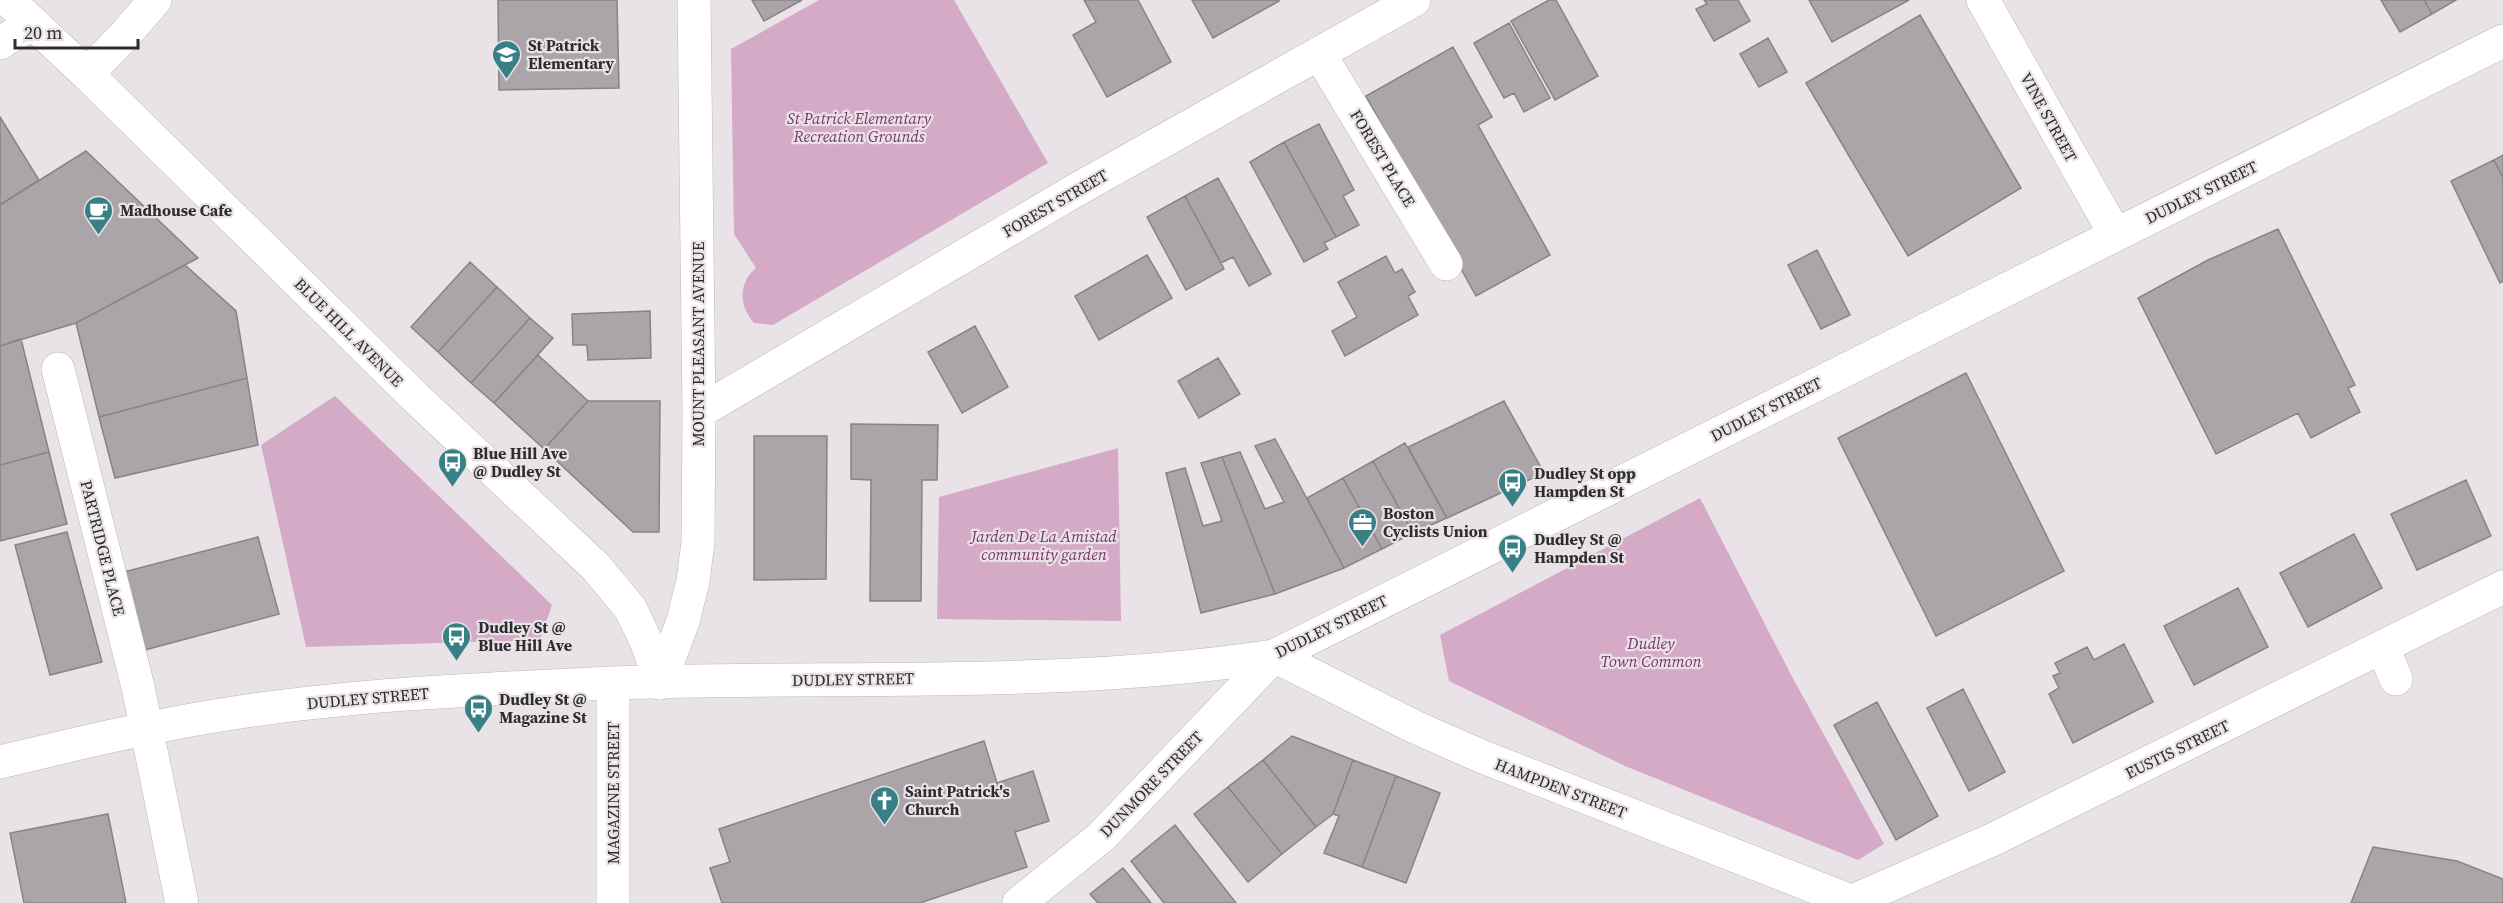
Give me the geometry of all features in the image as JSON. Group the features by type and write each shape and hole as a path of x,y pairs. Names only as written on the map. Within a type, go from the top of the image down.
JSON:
{"main road":[{"name":"BLUE HILL AVENUE","path":"9,0 415,397 596,567 630,608 647,643 660,683"},
{"path":"87,74 155,0"},
{"name":"MOUNT PLEASANT AVENUE","path":"660,683 683,621 693,581 698,542 699,412 694,0"},
{"name":"FOREST STREET","path":"699,412 1076,190 1414,0"},
{"name":"VINE STREET","path":"1983,0 2115,234"},
{"path":"0,43 33,23"},
{"name":"DUDLEY STREET","path":"0,762 146,728 226,714 361,697 613,683 1081,675 1218,664 1274,656 2503,41"},
{"name":"FOREST PLACE","path":"1319,53 1446,264"},
{"name":"PARTRIDGE PLACE","path":"58,369 146,728 182,903"},
{"name":"EUSTIS STREET","path":"1852,902 1994,838 2503,587"},
{"path":"2383,648 2396,679"},
{"name":"HAMPDEN STREET","path":"1274,656 1415,727 1483,757 1852,902"},
{"name":"DUNMORE STREET","path":"1019,903 1101,837 1274,656"},
{"name":"MAGAZINE STREET","path":"613,683 613,903"}],"green space":[{"name":"St Patrick Elementary Recreation Grounds","path":"819,0 954,0 1048,163 773,325 754,323 745,309 743,295 746,281 756,268 734,234 731,49"},
{"path":"335,396 552,605 540,640 306,647 261,445"},
{"name":"Jarden De La Amistad community garden","path":"1118,448 1121,621 937,619 939,497"},
{"name":"Dudley Town Common","path":"1700,498 1789,671 1884,844 1858,860 1625,766 1449,681 1440,635"}],"building":[{"path":"498,0 617,0 619,88 499,90"},
{"path":"752,0 802,0 764,21"},
{"path":"1084,0 1138,0 1171,62 1107,97 1073,35 1096,22"},
{"path":"1192,0 1279,0 1279,1 1213,38"},
{"path":"1549,0 1556,0 1598,76 1555,100 1511,21"},
{"path":"1704,0 1738,0 1750,21 1714,41 1696,9 1707,4"},
{"path":"1809,0 1909,0 1832,42"},
{"path":"2381,0 2424,0 2432,14 2400,32"},
{"path":"2424,0 2456,0 2432,14"},
{"path":"1920,15 2021,188 1908,256 1806,83"},
{"path":"1509,23 1550,98 1524,112 1514,93 1504,98 1474,43"},
{"path":"1768,38 1787,72 1759,87 1740,54"},
{"path":"1453,47 1492,117 1478,125 1550,255 1476,296 1366,96"},
{"path":"0,117 39,180 0,205"},
{"path":"1319,124 1354,190 1343,196 1359,225 1336,237 1284,142"},
{"path":"1284,142 1336,237 1324,243 1328,249 1304,262 1250,162"},
{"path":"86,151 198,258 76,323 0,346 0,205"},
{"path":"2503,155 2503,178 2494,160"},
{"path":"2494,160 2503,178 2503,281 2500,283 2451,181"},
{"path":"1218,178 1271,274 1249,286 1233,257 1221,263 1185,196"},
{"path":"1185,196 1224,269 1186,290 1147,217"},
{"path":"2278,229 2355,385 2348,388 2360,412 2311,438 2298,413 2216,454 2138,298 2208,260"},
{"path":"1817,250 1850,315 1821,329 1788,265"},
{"path":"1147,255 1172,298 1099,340 1075,296"},
{"path":"1386,256 1395,273 1402,269 1415,292 1408,296 1418,315 1345,356 1332,331 1357,317 1338,282"},
{"path":"470,262 497,287 438,352 411,327"},
{"path":"185,265 236,311 247,378 99,417 76,323"},
{"path":"497,287 530,318 471,383 438,352"},
{"path":"650,311 651,358 588,360 587,345 573,345 572,314"},
{"path":"530,318 553,338 494,403 471,383"},
{"path":"975,326 1008,387 962,413 928,352"},
{"path":"21,339 49,452 0,465 0,346"},
{"path":"538,355 588,401 544,449 494,403"},
{"path":"1218,358 1240,394 1199,418 1178,381"},
{"path":"1966,373 2064,571 1936,636 1838,438"},
{"path":"247,378 258,445 115,478 99,417"},
{"path":"588,401 660,401 659,532 633,532 544,449"},
{"path":"1504,401 1544,473 1447,518 1408,447"},
{"path":"851,424 938,425 937,480 922,480 921,601 870,601 871,480 851,479"},
{"path":"754,436 827,436 826,579 754,580"},
{"path":"1275,439 1344,568 1275,594 1222,457 1240,452 1265,509 1284,502 1255,446"},
{"path":"1405,443 1447,518 1413,533 1373,461"},
{"path":"49,452 67,524 0,541 0,465"},
{"path":"1222,457 1275,594 1201,613 1166,473 1185,468 1203,526 1222,521 1201,463"},
{"path":"1373,461 1413,533 1382,549 1343,478"},
{"path":"1343,478 1382,549 1344,568 1307,498"},
{"path":"2466,480 2491,536 2417,570 2391,514"},
{"path":"67,532 102,662 50,675 15,545"},
{"path":"2354,534 2382,588 2308,627 2280,573"},
{"path":"258,537 279,614 141,651 120,573"},
{"path":"2238,588 2268,647 2194,685 2164,626"},
{"path":"2124,644 2153,702 2073,743 2049,694 2059,688 2053,676 2060,673 2055,663 2087,647 2094,660"},
{"path":"1963,689 2005,772 1969,791 1927,708"},
{"path":"1877,702 1938,816 1896,840 1834,725"},
{"path":"1292,736 1353,760 1333,814 1316,827 1263,760"},
{"name":"Saint Patrick's Church","path":"984,741 997,783 1033,771 1049,821 1015,832 1027,867 920,903 722,903 710,868 730,862 719,829"},
{"path":"1263,760 1316,827 1282,854 1228,787"},
{"path":"1353,760 1396,776 1362,867 1324,853 1339,816 1333,814"},
{"path":"1396,776 1440,793 1406,883 1362,867"},
{"path":"1228,787 1282,854 1248,882 1194,814"},
{"path":"108,814 126,903 24,903 10,833"},
{"path":"1175,825 1236,903 1164,903 1131,861"},
{"path":"2373,847 2457,861 2503,879 2503,903 2351,903"},
{"path":"1123,868 1151,903 1098,903 1090,894"}],"place":[{"name":"St Patrick Elementary","path":"507,80"},
{"name":"Madhouse Cafe","path":"99,236"},
{"name":"Blue Hill Ave @ Dudley St","path":"452,488"},
{"name":"Dudley St opp Hampden St","path":"1513,508"},
{"name":"Boston Cyclists Union","path":"1362,548"},
{"name":"Dudley St @ Hampden St","path":"1513,574"},
{"name":"Dudley St @ Blue Hill Ave","path":"457,662"},
{"name":"Dudley St @ Magazine St","path":"478,734"},
{"name":"Saint Patrick's Church","path":"884,826"}]}
